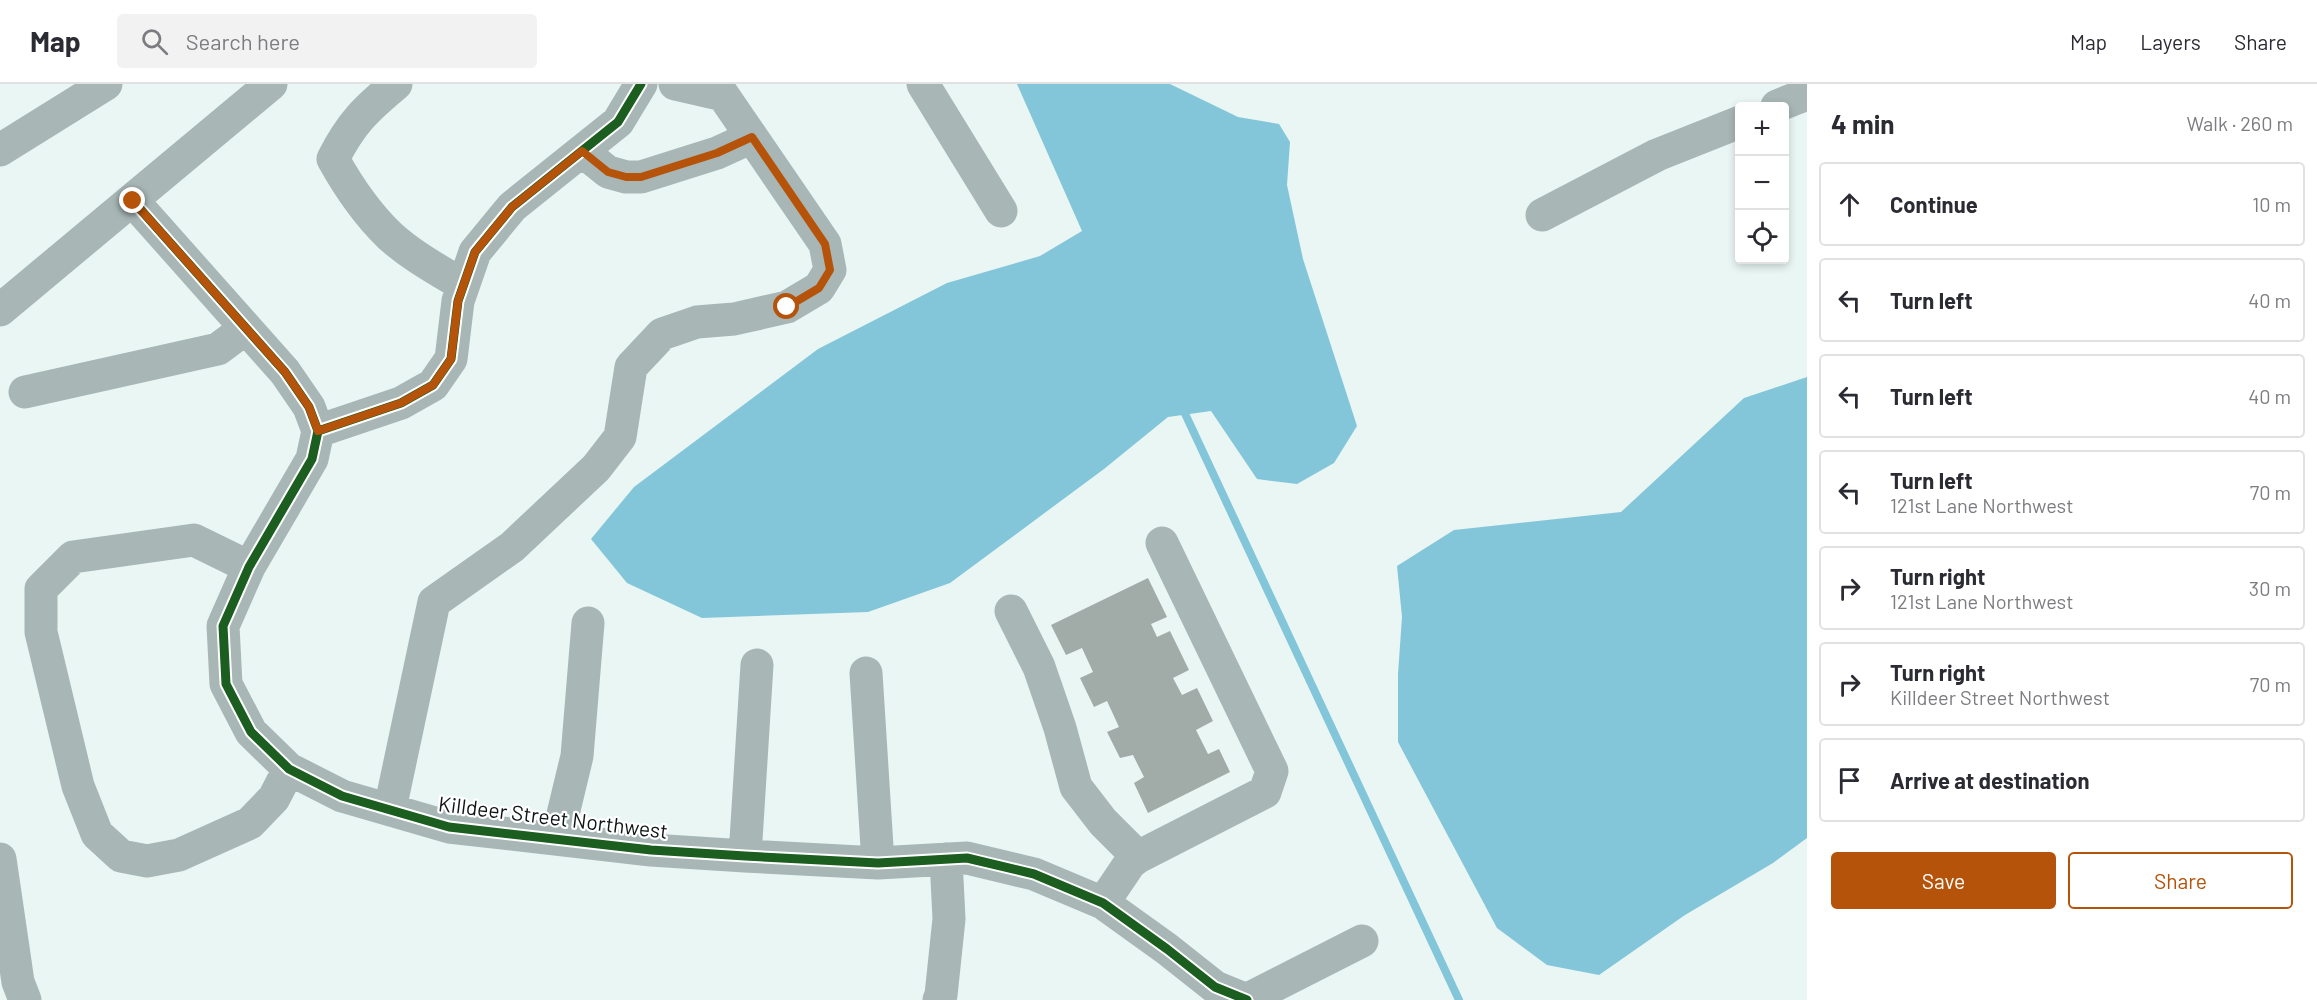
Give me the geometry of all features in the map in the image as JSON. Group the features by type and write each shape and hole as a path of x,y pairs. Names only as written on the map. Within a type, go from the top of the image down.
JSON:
{"street":[{"path":"0,150 106,84"},
{"path":"0,310 271,84"},
{"path":"396,84 368,107 346,133 333,159 349,187 390,235 422,261 463,285"},
{"path":"133,201 285,372 309,407 318,431 401,403 433,385 451,359 458,301 475,252 512,207 618,122 640,84"},
{"path":"390,809 434,602 512,547 596,468 620,437 631,367 662,334 697,322 734,319 787,307 819,288 830,270 825,244 752,137 726,90 675,84"},
{"path":"923,84 1001,211"},
{"path":"1787,102 1807,94"},
{"path":"1542,215 1656,155 1735,124"},
{"path":"582,151 608,172 626,177 641,177 717,153 752,137"},
{"path":"25,392 218,349 246,328"},
{"name":"Killdeer Street Northwest","path":"318,431 312,459 249,567 223,626 226,684 251,732 289,769 342,796 449,827 651,850 745,856 878,863 967,858 1034,874 1103,903 1215,987 1246,1000"},
{"path":"249,567 194,540 73,557 41,589 41,632 78,786 97,834 121,856 147,861 179,855 250,823 274,798 289,769"},
{"path":"1103,903 1130,863 1265,792 1272,771 1162,543"},
{"path":"1011,611 1039,667 1060,728 1076,787 1103,822 1138,857"},
{"path":"557,839 577,756 588,623"},
{"path":"745,856 757,665"},
{"path":"866,673 878,863"},
{"path":"939,1000 949,919 946,859"},
{"path":"1,871 18,982 25,1000"},
{"path":"1246,1000 1362,941"}],"water":[{"path":"1017,84 1170,84 1238,117 1279,124 1290,142 1287,185 1303,259 1357,426 1334,463 1297,484 1257,479 1211,411 1168,417 1104,469 950,583 868,612 702,618 627,583 591,539 634,487 818,349 947,283 1040,256 1082,231"},
{"path":"1807,377 1807,838 1773,863 1685,915 1599,975 1547,965 1497,928 1398,742 1398,674 1402,617 1397,566 1454,530 1621,512 1744,398"}],"building":[{"path":"1148,578 1167,617 1151,624 1157,637 1170,631 1189,670 1173,678 1182,695 1197,688 1213,721 1196,730 1208,754 1219,749 1230,772 1148,813 1134,783 1144,777 1133,755 1120,758 1107,732 1119,727 1107,701 1094,707 1080,678 1093,672 1082,648 1066,655 1051,625"}],"waterway":[{"path":"1181,405 1459,1000"}],"cycle path":[{"path":"318,431 401,403 433,385 451,359 458,301 475,252 512,207 618,122 641,84"},
{"path":"133,201 285,372 309,407 318,431 312,459 249,567 223,626 226,684 251,732 289,769 342,796 449,827 651,850 745,856 878,863 967,858 1034,874 1103,903 1215,987 1247,1000"}],"route":[{"path":"133,201 285,372 309,407 318,431 401,403 433,385 451,359 458,301 475,252 512,207 582,151 608,172 626,177 641,177 717,153 752,137 825,244 830,270 819,288 787,307"}]}
